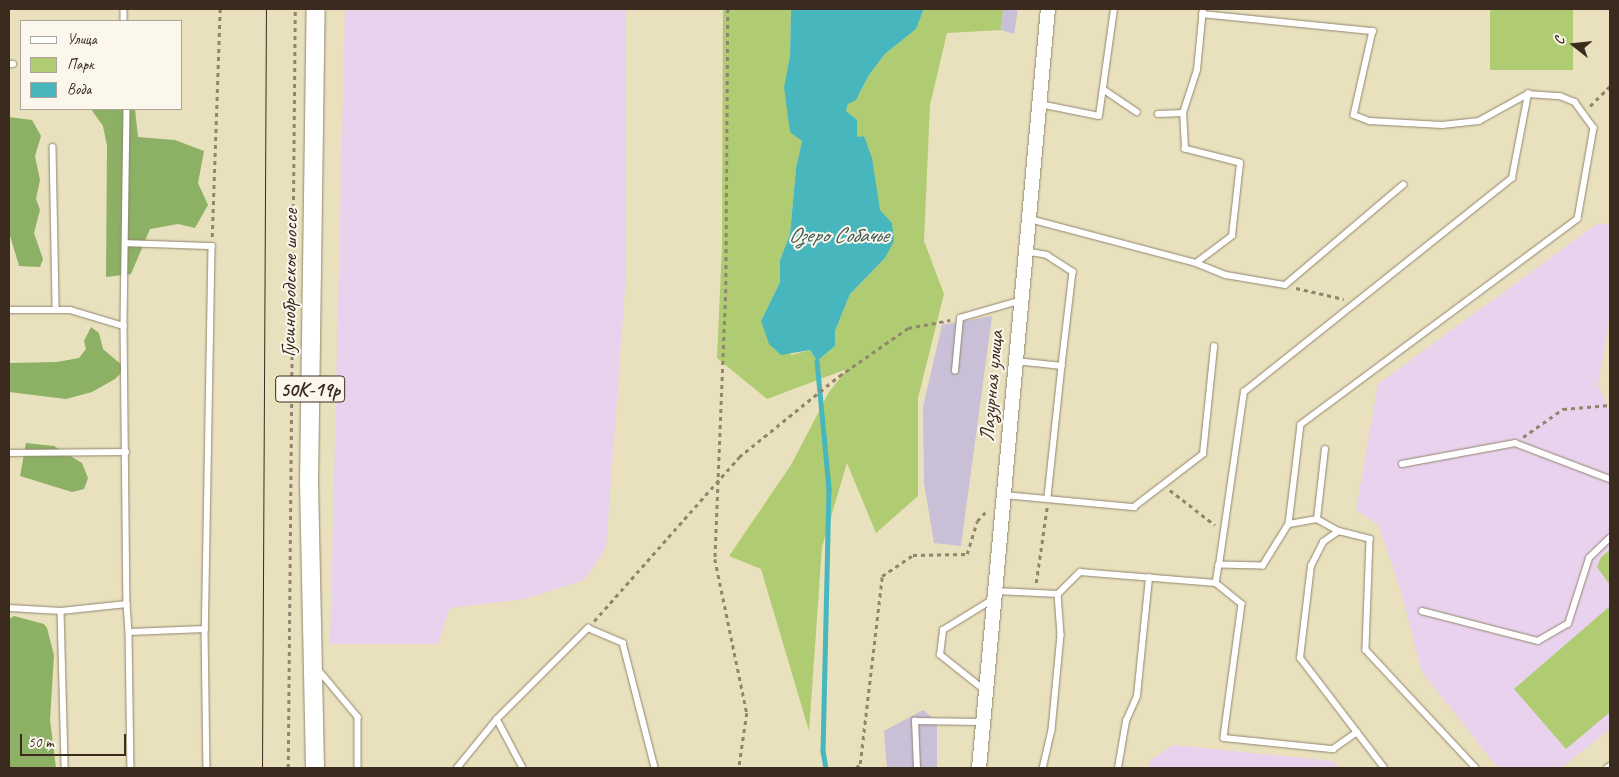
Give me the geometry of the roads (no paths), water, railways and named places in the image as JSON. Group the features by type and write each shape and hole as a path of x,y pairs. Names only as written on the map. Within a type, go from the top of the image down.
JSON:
{"main road":[{"name":"Гусинобродское шоссе","path":"315,768 309,483 316,9"}],"street":[{"name":"Лазурная улица","path":"979,768 1001,495 1048,9"}],"lane":[{"path":"1038,103 1099,116 1114,9"},
{"path":"1196,263 1232,236 1240,163 1185,149 1183,112 1196,70 1203,11 1372,31 1354,114 1370,120 1442,125 1479,121 1528,94 1560,96 1575,102 1594,128 1578,219 1302,425 1289,524 1263,566 1220,565"},
{"path":"1103,89 1138,112"},
{"path":"1216,583 1244,392 1512,178 1528,94"},
{"path":"127,110 124,326 131,768"},
{"path":"1158,114 1183,112"},
{"path":"53,147 56,310"},
{"path":"1027,218 1196,263 1226,274 1284,285 1403,185"},
{"path":"125,243 212,246 205,629 207,768"},
{"path":"1024,251 1047,255 1073,272 1048,498"},
{"path":"955,371 960,318 1019,301"},
{"path":"9,310 70,310 124,326"},
{"path":"1001,495 1134,507 1203,454 1214,347"},
{"path":"1014,361 1062,366"},
{"path":"1402,464 1515,443 1610,479"},
{"path":"1317,519 1325,449"},
{"path":"9,454 126,452"},
{"path":"1289,524 1317,519 1340,531 1370,539 1366,650 1476,768"},
{"path":"1340,531 1323,542 1311,566 1300,658 1384,768"},
{"path":"1422,611 1538,641 1568,624 1589,558 1610,538"},
{"path":"984,690 940,655 943,630 992,595 1058,594 1080,572 1216,583 1242,604 1224,738 1334,749 1356,732"},
{"path":"1118,768 1126,721 1137,696 1149,578"},
{"path":"1043,768 1052,730 1061,635 1058,594"},
{"path":"9,608 61,611 127,604"},
{"path":"61,611 65,768"},
{"path":"457,768 497,719 588,628 623,643 655,768"},
{"path":"129,632 205,629"},
{"path":"313,662 358,717 358,768"},
{"path":"497,719 523,768"},
{"path":"917,768 915,721 982,722"}],"water":[{"name":"Озеро Собачье","path":"791,9 924,9 916,29 885,54 869,75 856,100 848,104 846,111 857,120 857,137 864,136 872,158 880,210 892,223 894,241 885,258 850,294 835,331 835,346 817,361 810,350 781,355 769,344 761,321 780,282 780,260 790,234 796,168 802,141 790,132 784,87 790,56"}],"waterway":[{"path":"817,361 829,488 823,751 826,768"}],"tram line":[{"path":"262,768 266,9"}]}
